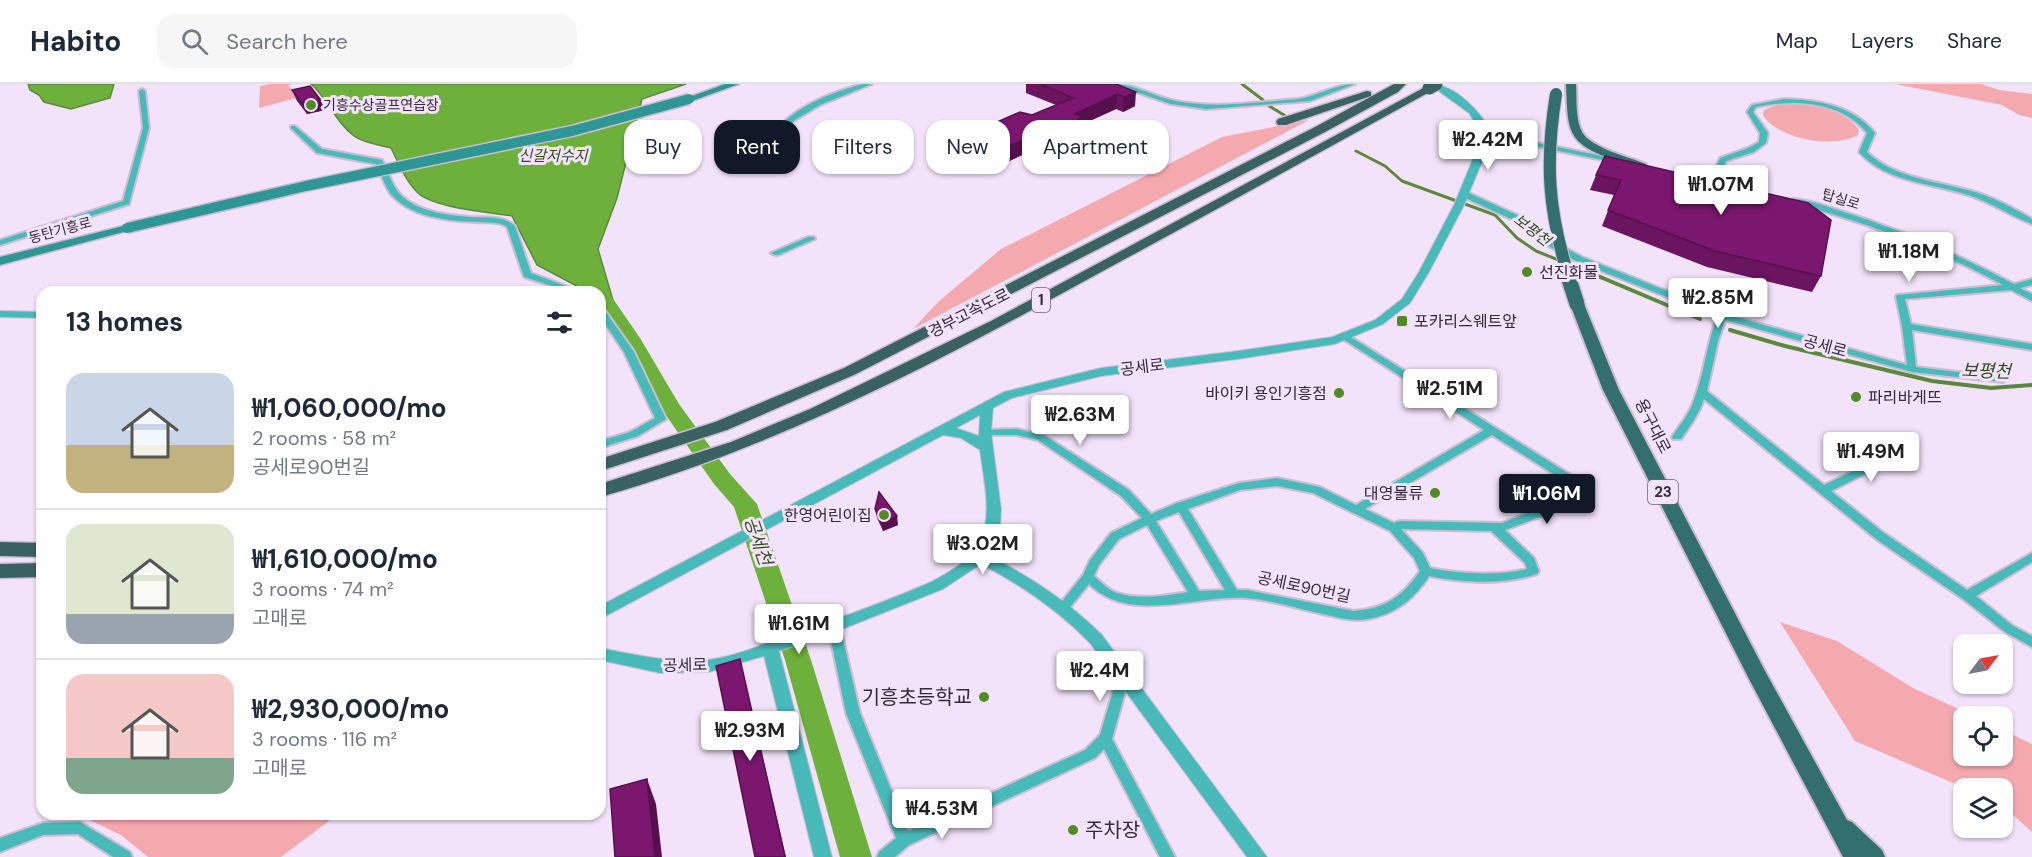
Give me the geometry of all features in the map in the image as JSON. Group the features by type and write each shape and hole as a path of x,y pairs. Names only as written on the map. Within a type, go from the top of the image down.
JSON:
{"highway":[{"path":"1280,121 1299,117 1394,84"},
{"name":"경부고속도로","path":"606,463 721,426 849,371 1321,129 1394,90 1400,84"},
{"path":"1571,84 1576,131 1581,139 1595,148 1647,167"},
{"name":"경부고속도로","path":"606,489 737,446 816,413 996,324 1433,85"},
{"name":"용구대로","path":"1558,89 1550,132 1551,205 1557,235 1577,304 1611,390 1758,677 1855,857"},
{"path":"747,416 878,343"},
{"path":"0,549 36,550"},
{"path":"0,571 36,570"},
{"path":"1835,821 1847,857"},
{"path":"1835,821 1874,857"}],"main road":[{"path":"714,91 728,84"},
{"path":"714,91 734,84"},
{"name":"동탄기흥로","path":"0,261 296,188 591,126 714,91"}],"street":[{"path":"793,120 804,111 835,95 869,84"},
{"path":"1116,84 1173,103 1206,107 1310,99 1352,84"},
{"path":"1433,85 1458,99 1478,117 1488,135 1647,167"},
{"path":"0,243 126,202 146,128 142,91"},
{"path":"1714,182 1723,160 1751,150 1761,143 1764,133 1750,112 1754,106 1791,100 1811,102 1854,116 1865,124 1871,133 1863,152 1869,159 1903,175 1976,195 2032,222"},
{"path":"293,126 320,151 379,162 393,191 401,200 421,210 452,218 500,220 507,223 511,226 527,275 560,286"},
{"name":"공세로","path":"606,610 1008,395 1101,372 1238,356 1346,337 1379,322 1407,301 1462,199 1488,135"},
{"path":"1703,180 1725,184"},
{"name":"공세로","path":"1462,199 1521,221 1546,241 1579,259 1722,316 1912,369 2000,380"},
{"name":"탑실로","path":"1791,200 1873,223 1941,249 2032,298"},
{"path":"776,253 811,239"},
{"path":"1912,369 1907,326 1900,297 2014,287 2032,282"},
{"path":"0,314 36,315"},
{"path":"1677,437 1691,418 1702,392 1716,329 1722,316"},
{"path":"606,319 629,352 661,419 634,434 606,443"},
{"path":"1907,326 2032,347"},
{"path":"1346,337 1570,480 1573,485 1571,491 1563,496 1547,500 1541,512 1503,527 1399,525 1394,528"},
{"path":"1702,392 1880,536 1967,596 2009,629 2032,642"},
{"path":"904,840 853,713 834,626 938,585 980,557 993,530 994,509 985,432 987,405"},
{"path":"1357,509 1492,430"},
{"path":"940,431 959,432 974,437 987,448"},
{"path":"985,432 1017,432 1041,438 1125,493 1149,519 1196,596"},
{"path":"1824,490 1905,450"},
{"path":"1063,608 1088,577 1094,564 1115,536 1182,506 1239,488 1277,482 1316,490 1394,528 1419,556 1426,572 1441,575 1513,576 1525,575 1533,571 1530,561 1494,527"},
{"path":"1182,506 1234,595"},
{"path":"980,557 1038,589 1077,619 1096,639 1258,857"},
{"path":"1967,596 2032,557"},
{"name":"공세로90번길","path":"1088,577 1108,593 1150,602 1196,596 1247,594 1354,616 1372,615 1389,609 1414,590 1426,572"},
{"name":"공세로","path":"606,655 660,667 709,666 834,626"},
{"path":"770,648 823,857"},
{"path":"884,857 904,840 1090,754 1105,739 1112,725 1117,695 1124,678"},
{"path":"1105,739 1168,857"},
{"path":"0,845 43,829 80,828 125,857"}],"shaded area":[{"path":"292,84 288,86 300,97 259,108 260,86"},
{"path":"1895,84 1981,84 1999,90 2032,94 2032,118 2019,115 2002,105"},
{"path":"1779,104 1800,104 1834,111 1852,122 1859,130 1858,135 1835,141 1793,136 1770,123 1763,115 1764,110"},
{"path":"1309,120 913,329 938,302 1001,249 1149,174 1169,174 1169,164 1222,137"},
{"path":"1780,622 1837,641 1913,688 1953,706 1953,766 2013,766 2013,735 2032,744 2032,832 2013,815 2013,778 1953,778 1953,783 1855,741"},
{"path":"90,820 330,820 281,857 148,857 121,835"}],"water":[{"path":"28,84 114,84 110,98 71,109 44,102 39,95 30,90"},
{"name":"신갈저수지","path":"311,84 686,84 642,99 637,120 624,120 624,170 617,198 598,249 615,307 606,302 606,286 577,286 537,265 512,216 448,206 424,197 417,192 405,176 391,148 358,138 342,125"}],"building":[{"path":"1040,84 1116,84 1136,92 1124,97 1117,94 1075,114 1083,117 1077,120 1022,120 1022,140 1010,146 1010,120 1002,120 1020,112 1032,115 1073,98"},
{"path":"310,86 320,99 302,103 292,90"},
{"path":"1605,156 1808,203 1831,220 1821,276 1715,251 1608,210 1621,180 1596,175"},
{"path":"879,492 897,516 882,523 875,509"},
{"path":"740,659 785,857 755,857 716,666"},
{"path":"647,779 655,857 615,857 610,789"}],"waterway":[{"name":"보평천","path":"1242,84 1263,100"},
{"name":"보평천","path":"1269,106 1284,115"},
{"name":"보평천","path":"1356,151 1385,166 1402,181 1495,215 1517,238 1536,251 1561,261"},
{"name":"보평천","path":"1568,264 1602,278"},
{"name":"보평천","path":"1598,276 1700,319"},
{"name":"공세천","path":"606,303 630,338 670,406 722,479 745,504 798,660 856,857"},
{"name":"보평천","path":"1730,330 1785,346 1932,381 1991,388 2032,385"}],"place":[{"name":"기흥수상골프연습장","path":"311,105"},
{"name":"선진화물","path":"1527,272"},
{"name":"포카리스웨트앞","path":"1402,321"},
{"name":"바이키 용인기흥점","path":"1339,393"},
{"name":"파리바게뜨","path":"1856,397"},
{"name":"대영물류","path":"1435,493"},
{"name":"한영어린이집","path":"884,515"},
{"name":"기흥초등학교","path":"984,697"},
{"name":"주차장","path":"1073,830"}]}
